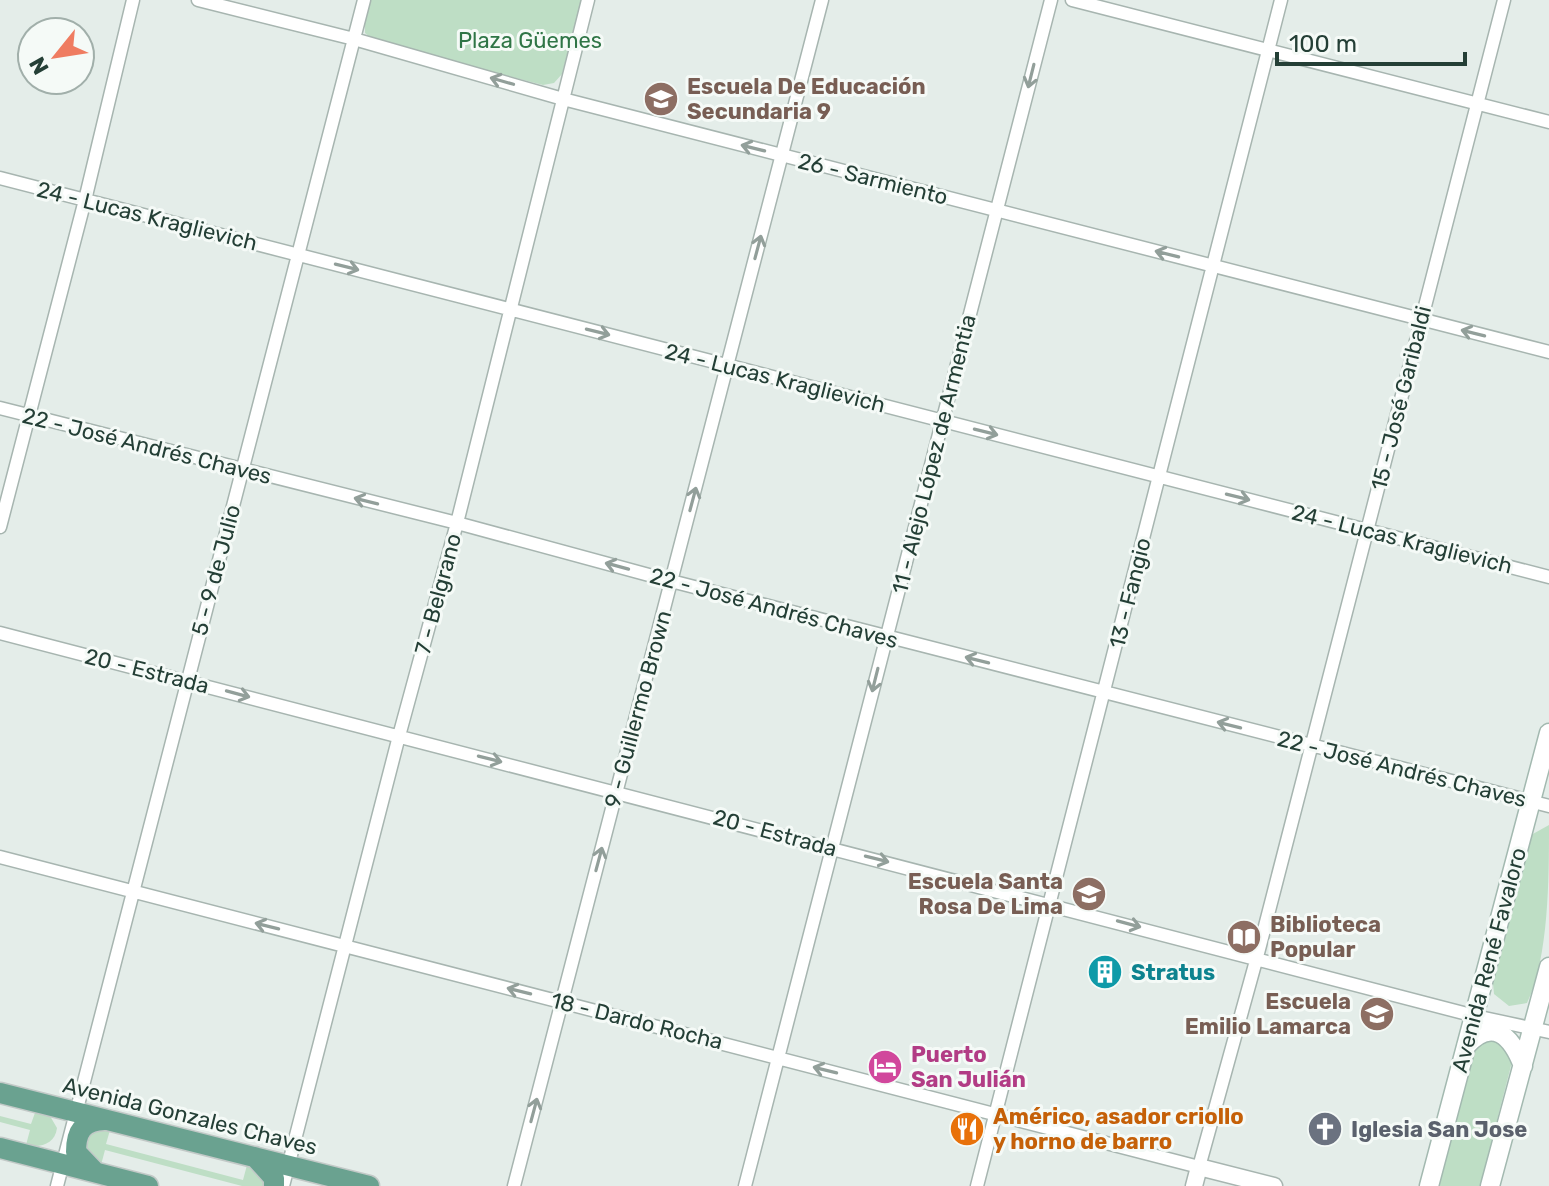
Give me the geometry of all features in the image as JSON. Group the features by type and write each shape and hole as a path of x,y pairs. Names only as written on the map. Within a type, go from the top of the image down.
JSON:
{"main road":[{"name":"Avenida René Favaloro","path":"1429,1186 1475,1016 1543,802 1539,770 1549,733"},
{"path":"1490,1186 1523,1066 1541,1030 1549,967"},
{"path":"1466,1047 1475,1036 1487,1032 1504,1034 1515,1046 1523,1066"},
{"name":"Avenida Gonzales Chaves","path":"0,1093 369,1186"},
{"path":"95,1172 76,1152 76,1139 81,1127 92,1120 108,1120"},
{"path":"0,1148 148,1186"},
{"path":"255,1157 274,1178 274,1186"}],"street":[{"path":"0,527 133,0"},
{"name":"26 - Sarmiento","path":"198,0 354,39 563,99 1549,352"},
{"name":"5 - 9 de Julio","path":"57,1186 364,0"},
{"name":"7 - Belgrano","path":"283,1186 457,523 588,0"},
{"name":"9 - Guillermo Brown","path":"514,1186 822,0"},
{"name":"11 - Alejo López de Armentia","path":"745,1186 1051,0"},
{"path":"1072,0 1549,122"},
{"name":"13 - Fangio","path":"977,1186 1281,0"},
{"name":"15 - José Garibaldi","path":"1199,1167 1257,957 1504,0"},
{"name":"24 - Lucas Kraglievich","path":"0,178 1549,577"},
{"name":"22 - José Andrés Chaves","path":"0,408 457,523 1311,746 1543,802"},
{"name":"20 - Estrada","path":"0,633 1475,1016 1541,1030"},
{"name":"18 - Dardo Rocha","path":"0,857 1274,1186"},
{"path":"1194,1186 1199,1167"}],"green space":[{"name":"Plaza Güemes","path":"370,0 581,0 562,74 554,83 543,85 376,42 365,33"},
{"path":"1549,825 1546,917 1540,964 1527,1003 1509,1006 1494,994 1493,984 1531,835"},
{"path":"1490,1039 1499,1041 1513,1058 1480,1186 1437,1186 1473,1050"},
{"path":"36,1110 50,1116 57,1128 53,1138 42,1145 26,1145 30,1130 0,1122 0,1116 31,1124"},
{"path":"90,1130 110,1130 106,1144 243,1180 247,1165 255,1167 268,1186 242,1186 105,1150 101,1165 93,1163 80,1141"}],"place":[{"name":"Escuela De Educación Secundaria 9","path":"661,99"},
{"name":"Escuela Santa Rosa De Lima","path":"1089,894"},
{"name":"Biblioteca Popular","path":"1244,937"},
{"name":"Stratus","path":"1105,972"},
{"name":"Escuela Emilio Lamarca","path":"1377,1014"},
{"name":"Puerto San Julián","path":"885,1067"},
{"name":"Américo, asador criollo y horno de barro","path":"967,1129"},
{"name":"Iglesia San Jose","path":"1325,1129"}]}
